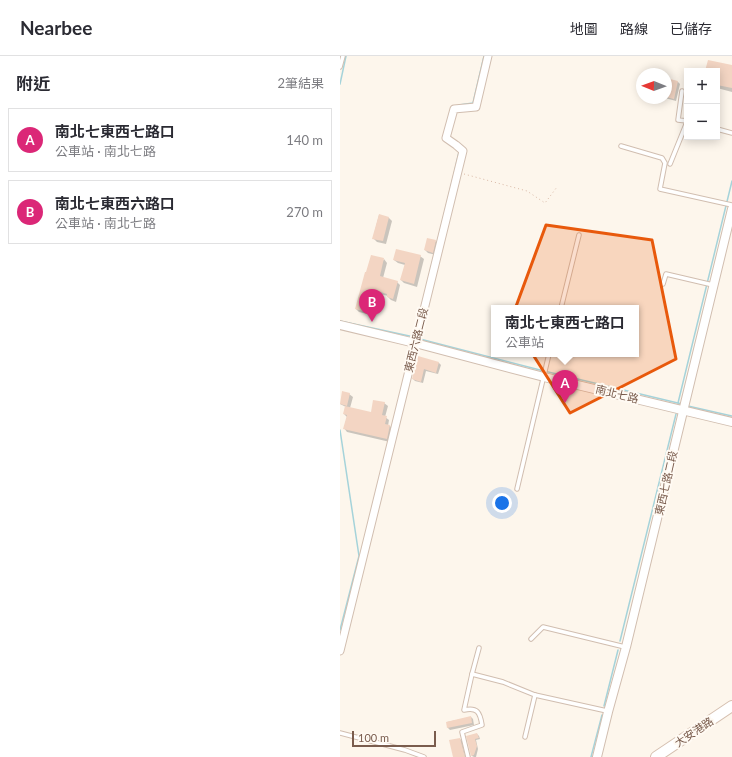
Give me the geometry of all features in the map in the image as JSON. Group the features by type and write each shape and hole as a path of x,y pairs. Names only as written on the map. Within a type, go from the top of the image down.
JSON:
{"main road":[{"name":"大安港路","path":"656,757 732,706"}],"street":[{"name":"東西六路二段","path":"340,651 458,173 462,151 446,138 454,109 476,107 488,56"},
{"name":"東西七路二段","path":"597,757 626,647 714,286 729,233 732,209"},
{"name":"南北七路","path":"340,325 544,377 732,422"}],"lane":[{"path":"340,67 343,56"},
{"path":"682,91 678,120 684,121"},
{"path":"670,164 684,129"},
{"path":"720,130 732,133"},
{"path":"621,146 662,158 665,163 660,189 732,205"},
{"path":"562,305 579,235"},
{"path":"663,284 666,274 714,286"},
{"path":"517,488 548,357"},
{"path":"531,639 543,627 626,647"},
{"path":"468,757 462,732 482,725 481,717 476,710 464,710 479,648"},
{"path":"472,674 503,682 535,695 608,712"},
{"path":"525,737 535,695"},
{"path":"340,733 405,750 424,757"}],"path":[{"path":"458,173 527,191 545,203 557,187"}],"highlighted area":[{"path":"546,225 652,240 676,359 570,413 511,320"}],"building":[{"path":"708,60 732,65 732,88 720,86 720,68 706,68"},
{"path":"672,80 678,81 674,99 672,98"},
{"path":"379,214 389,217 383,241 372,239"},
{"path":"427,238 436,240 433,253 424,250"},
{"path":"396,249 421,255 414,284 400,280 405,263 393,260"},
{"path":"371,255 384,258 380,276 398,281 393,299 387,297 387,294 377,291 372,313 355,309"},
{"path":"418,356 439,362 436,373 424,369 421,382 412,379"},
{"path":"342,391 350,393 347,406 340,404"},
{"path":"373,400 385,402 382,415 387,416 385,424 390,425 387,439 343,429 347,415 343,414 345,406 371,412"},
{"path":"471,716 472,723 447,728 446,722"},
{"path":"477,733 479,738 475,739 477,746 474,755 471,756 466,736"},
{"path":"460,738 465,757 453,757 449,740"}],"waterway":[{"path":"340,84 346,56"},
{"path":"459,105 473,103 484,56"},
{"path":"413,337 454,174 458,151"},
{"path":"678,403 732,181"},
{"path":"340,321 414,337"},
{"path":"420,339 682,404"},
{"path":"688,406 732,416"},
{"path":"620,641 676,414"},
{"path":"340,430 359,556 340,630"},
{"path":"604,706 618,650"},
{"path":"591,757 602,715"}],"place":[{"name":"南北七東西六路口","path":"372,322"},
{"name":"南北七東西七路口","path":"565,403"}]}
